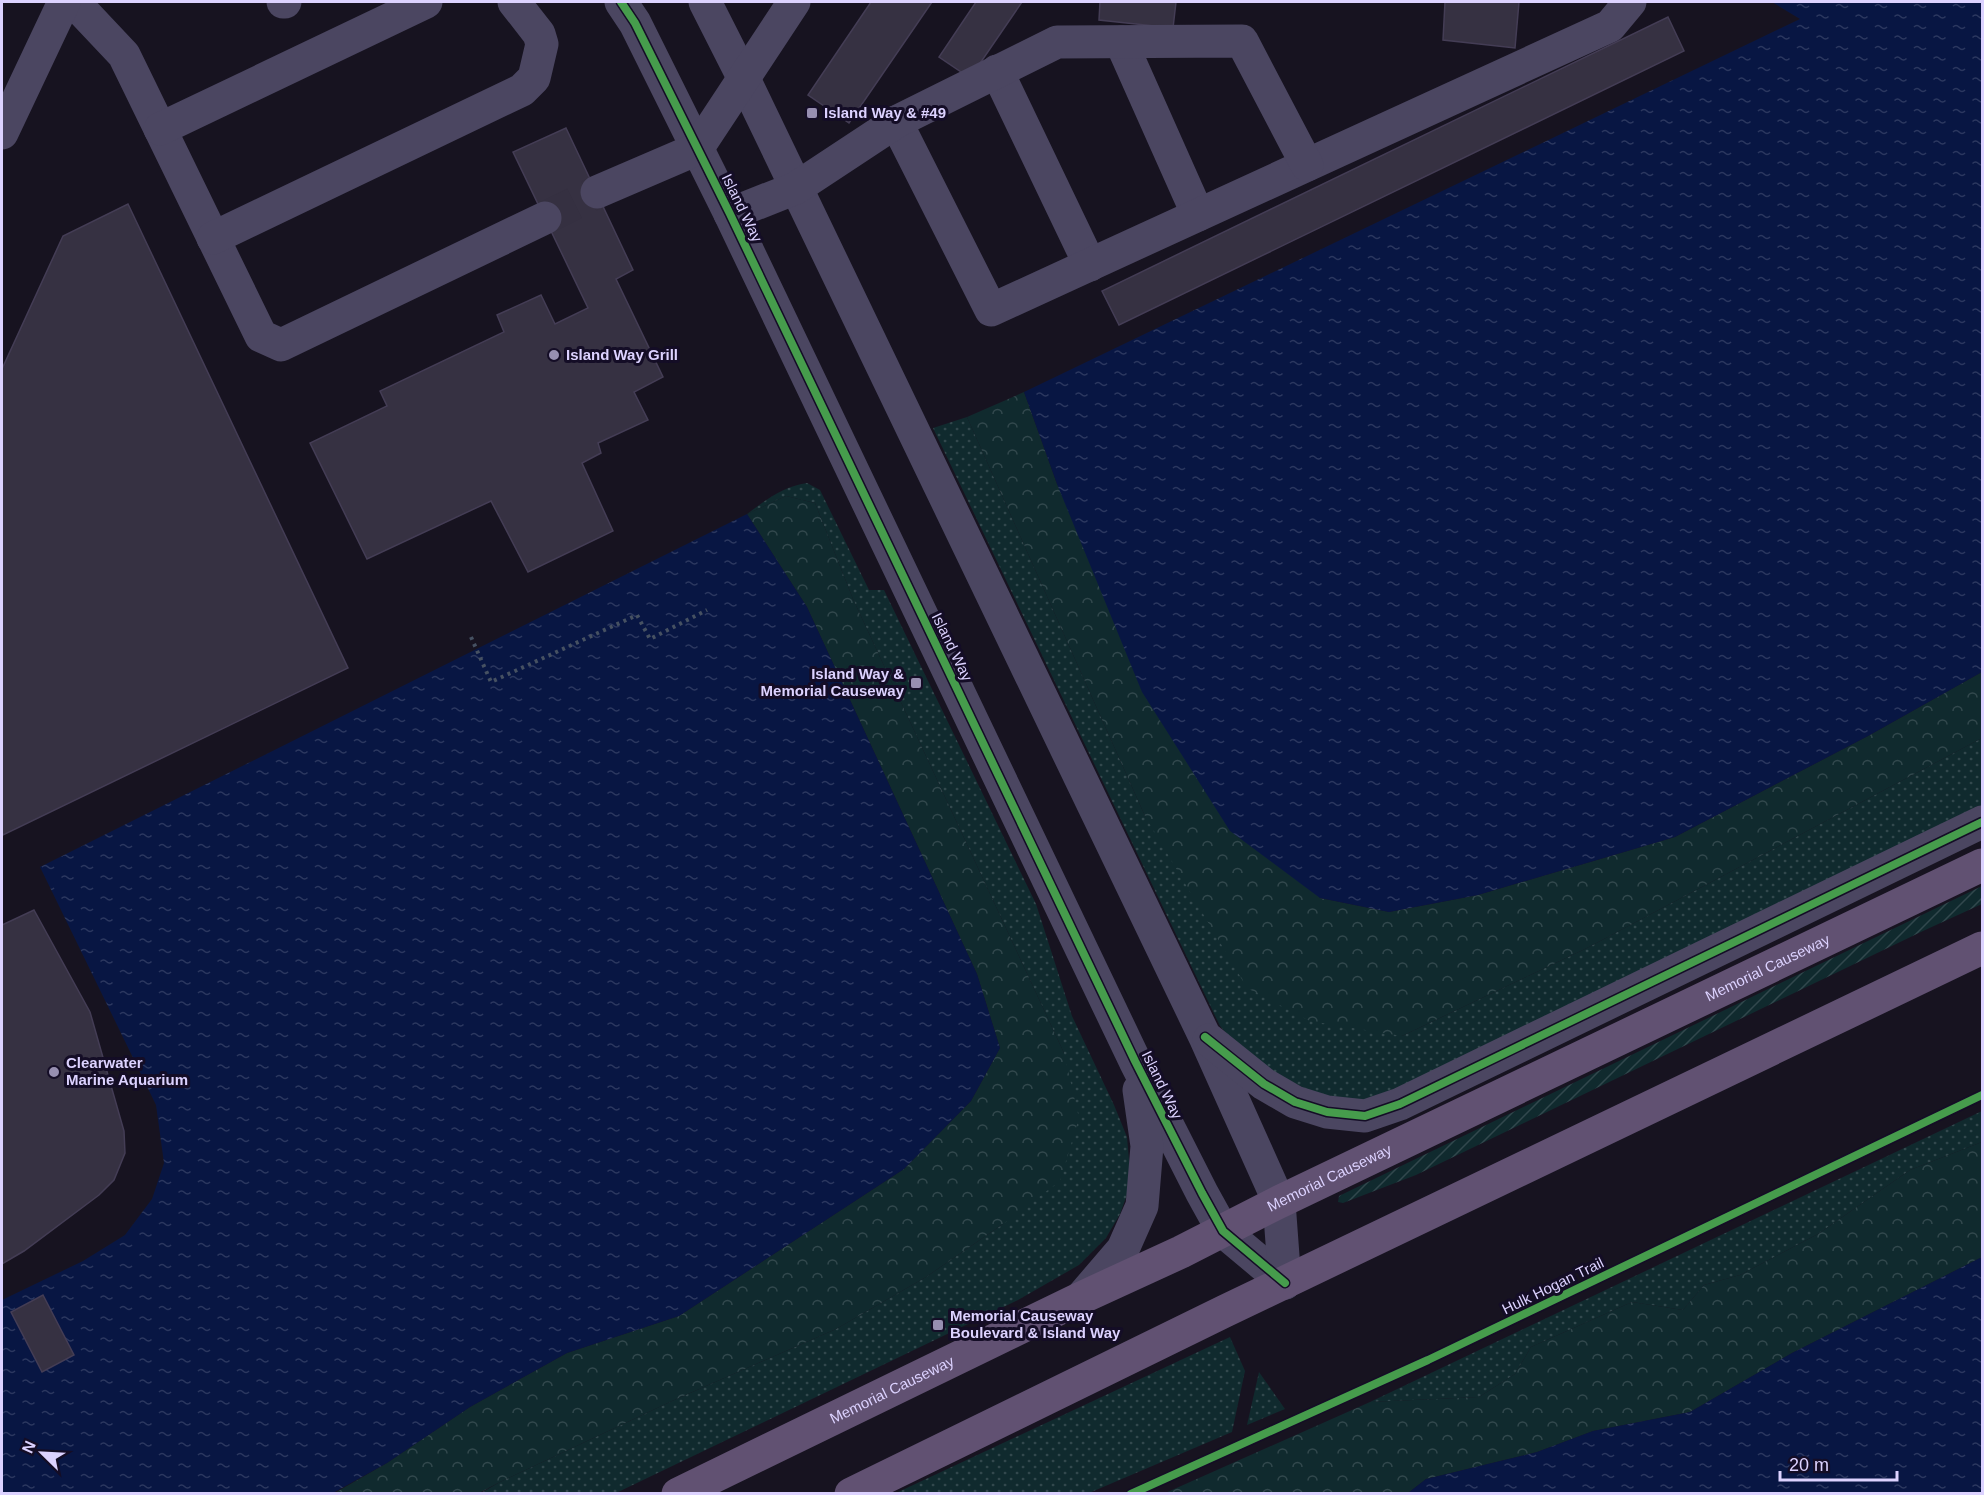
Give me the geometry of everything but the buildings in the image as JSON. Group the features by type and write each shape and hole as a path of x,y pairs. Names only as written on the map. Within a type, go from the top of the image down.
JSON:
{"main road":[{"name":"Memorial Causeway","path":"678,1494 1279,1202 1983,865"},
{"path":"851,1494 1983,948"}],"street":[{"path":"2,133 64,2"},
{"path":"74,2 124,56 261,336 281,345 545,218"},
{"path":"160,129 426,2"},
{"path":"213,238 522,90 534,78 542,44 539,34 514,2"},
{"name":"Island Way","path":"621,2 635,23 730,214 1136,1061 1202,1193 1223,1231 1285,1283"},
{"path":"705,2 1205,1037 1279,1202 1285,1283"},
{"path":"597,192 697,149 794,2"},
{"path":"896,122 991,310 1610,26 1630,2"},
{"path":"730,214 796,188 896,122 1057,42 1242,41 1307,165"},
{"path":"1121,42 1198,215"},
{"path":"997,71 1090,265"},
{"path":"1205,1037 1264,1084 1295,1102 1327,1112 1365,1116 1400,1104 1983,822"},
{"path":"1081,1298 1123,1249 1142,1206 1147,1146 1136,1061"}],"path":[{"path":"471,637 491,682 637,615 650,639 707,610"}],"green space":[{"path":"1024,392 1057,484 1320,898 1389,912 1478,895 1675,837 1868,736 1982,672 1982,738 1587,948 1402,1036 1310,1021 1247,988 1145,816 967,417"},
{"path":"967,417 1145,816 1402,1036 1587,948 1982,738 1982,812 1385,1100 1345,1100 1309,1091 1247,1057 1220,1026 933,428"},
{"path":"807,483 820,490 869,590 884,590 1036,904 1072,1016 1127,1137 1130,1171 1128,1192 1120,1214 1106,1238 1079,1265 1018,1300 616,1493 479,1494 672,1401 836,1329 926,1277 1003,1224 1064,1053 853,599 815,503 786,496 747,514 782,491"},
{"path":"786,496 815,503 853,599 1064,1053 1079,1118 1060,1181 926,1277 836,1329 672,1401 479,1493 333,1494 387,1463 470,1407 567,1353 679,1316 904,1169 971,1101 1000,1048 977,974 807,607 747,514"},
{"path":"1982,886 1982,904 1416,1175 1343,1203 1338,1202 1339,1196 1343,1194"},
{"path":"1982,1111 1982,1142 1910,1170 1818,1234 1740,1275 1704,1285 1683,1310 1632,1302 1531,1347 1515,1374 1479,1397 1370,1402"},
{"path":"1982,1142 1982,1257 1792,1353 1690,1412 1593,1431 1537,1452 1426,1479 1408,1493 1163,1494 1370,1402 1479,1397 1515,1374 1531,1347 1632,1302 1683,1310 1704,1285 1740,1275 1818,1234 1910,1170"},
{"path":"1230,1337 1245,1371 1232,1432 1089,1493 896,1493"},
{"path":"1259,1372 1285,1409 1247,1425"}],"water":[{"path":"1772,2 1982,2 1982,672 1868,736 1675,837 1478,895 1389,912 1320,898 1230,831 1142,692 1057,484 1024,392 1800,19"},
{"path":"747,514 807,607 977,974 1000,1048 971,1101 904,1169 679,1316 567,1353 470,1407 387,1463 333,1493 2,1494 2,1300 83,1261 125,1235 152,1199 164,1163 156,1105 40,867"},
{"path":"1982,1257 1982,1493 1408,1493 1426,1479 1537,1452 1593,1431 1690,1412 1792,1353"}],"tunnel":[{"path":"545,218 597,192"}],"cycle path":[{"path":"621,2 635,23 730,214 1135,1061 1202,1193 1223,1231 1285,1283"},
{"path":"1205,1037 1264,1084 1295,1102 1327,1112 1365,1116 1400,1104 1982,822"},
{"name":"Hulk Hogan Trail","path":"1131,1494 1428,1360 1982,1095"}],"place":[{"name":"Island Way & #49","path":"812,113"},
{"name":"Island Way Grill","path":"554,355"},
{"name":"Island Way & Memorial Causeway","path":"916,683"},
{"name":"Clearwater Marine Aquarium","path":"54,1072"},
{"name":"Memorial Causeway Boulevard & Island Way","path":"938,1325"}]}
